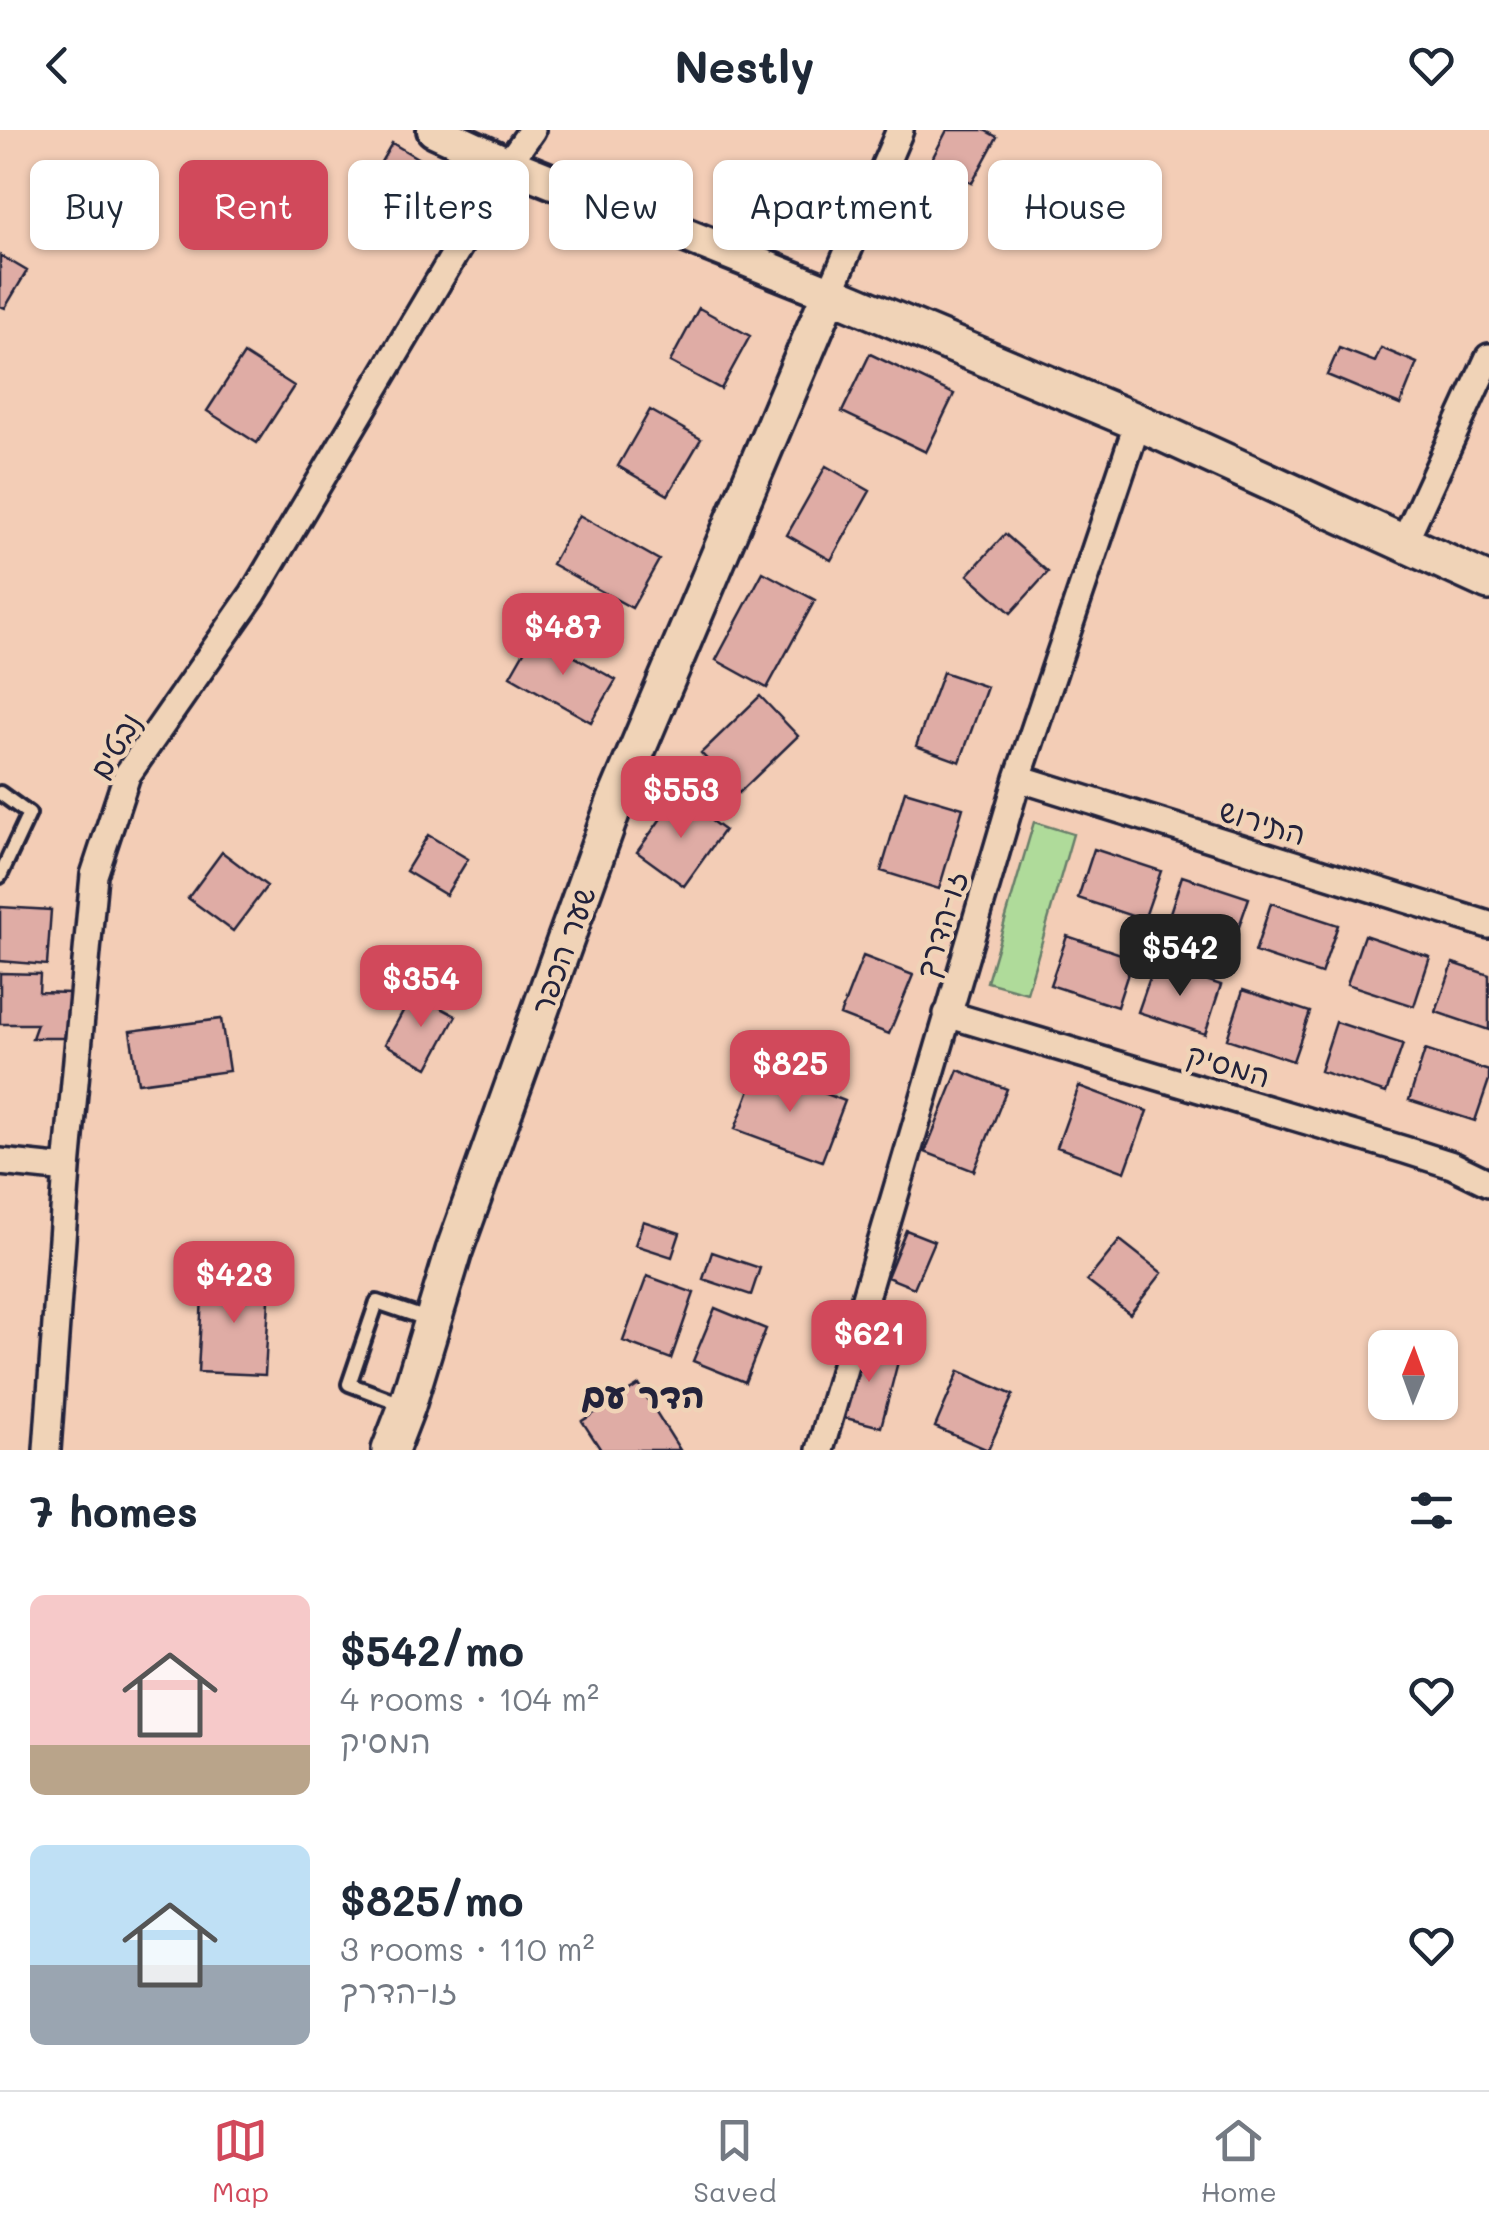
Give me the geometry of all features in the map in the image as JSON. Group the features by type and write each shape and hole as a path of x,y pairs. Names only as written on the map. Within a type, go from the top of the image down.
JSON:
{"main road":[{"path":"830,293 1138,422 1489,582"},
{"name":"שער הכפר","path":"390,1450 454,1251 616,802 830,293"}],"street":[{"path":"434,130 499,160"},
{"name":"נבטים","path":"511,160 532,130"},
{"path":"529,172 830,293 900,130"},
{"name":"נבטים","path":"47,1450 94,875 127,775 253,594 457,250"},
{"path":"1404,542 1489,357"},
{"name":"זו-הדרך","path":"820,1450 1018,778 1138,422"},
{"name":"התירוש","path":"1018,778 1489,925"},
{"name":"המסיק","path":"947,1014 1405,1150 1452,1165 1489,1183"},
{"path":"0,1162 68,1169"}],"lane":[{"path":"0,794 29,814 0,876"},
{"path":"407,1406 349,1384 377,1302 432,1321"}],"green space":[{"path":"1034,822 1073,834 1027,993 987,982"}],"building":[{"path":"947,130 984,130 997,137 972,183 968,181 968,160 932,160"},
{"path":"392,143 421,160 382,160"},
{"path":"0,255 27,271 5,308 0,306"},
{"path":"699,308 750,336 721,389 670,362"},
{"path":"1339,348 1375,362 1381,348 1417,363 1400,405 1327,375"},
{"path":"244,354 294,386 257,443 207,411"},
{"path":"870,354 954,394 926,452 842,412"},
{"path":"650,410 701,439 668,495 618,466"},
{"path":"826,466 870,491 831,560 787,535"},
{"path":"579,515 659,560 632,608 552,564"},
{"path":"1005,534 1048,572 1011,613 968,575"},
{"path":"763,572 815,600 767,688 716,660"},
{"path":"534,634 616,680 591,722 510,676"},
{"path":"943,672 987,687 960,762 916,746"},
{"path":"760,696 798,736 739,793 701,753"},
{"path":"905,791 963,808 939,889 881,871"},
{"path":"677,796 724,830 684,886 637,852"},
{"path":"428,835 468,859 446,895 406,871"},
{"path":"1094,849 1161,871 1144,920 1078,898"},
{"path":"222,852 267,886 233,931 188,898"},
{"path":"1182,876 1249,898 1232,947 1166,925"},
{"path":"1271,903 1338,925 1321,974 1255,952"},
{"path":"0,907 51,910 47,965 0,961"},
{"path":"1364,935 1430,957 1414,1006 1347,984"},
{"path":"1067,936 1133,958 1117,1007 1050,985"},
{"path":"863,956 913,975 889,1034 840,1015"},
{"path":"1155,963 1221,985 1205,1034 1138,1012"},
{"path":"1453,963 1489,975 1489,1030 1436,1012"},
{"path":"0,973 40,974 39,992 70,993 70,1038 32,1038 37,1024 0,1024"},
{"path":"1243,990 1310,1012 1293,1061 1227,1039"},
{"path":"413,993 456,1016 428,1068 385,1044"},
{"path":"221,1019 229,1071 138,1083 130,1031"},
{"path":"1336,1022 1403,1044 1386,1093 1320,1071"},
{"path":"1425,1050 1489,1071 1475,1121 1409,1100"},
{"path":"758,1068 845,1101 822,1161 735,1129"},
{"path":"958,1070 1007,1089 974,1171 925,1152"},
{"path":"1079,1086 1147,1111 1125,1172 1057,1147"},
{"path":"643,1221 680,1233 672,1257 635,1245"},
{"path":"906,1230 934,1241 914,1288 887,1277"},
{"path":"1120,1240 1162,1273 1130,1314 1087,1281"},
{"path":"712,1252 760,1268 751,1295 703,1279"},
{"path":"647,1276 694,1293 671,1359 623,1341"},
{"path":"203,1277 270,1281 265,1375 198,1372"},
{"path":"715,1308 766,1329 745,1382 693,1361"},
{"path":"857,1343 900,1354 881,1427 838,1416"},
{"path":"959,1371 1013,1395 988,1450 935,1427"},
{"path":"639,1385 680,1450 601,1450 582,1421"}],"district":[{"name":"הדר עם","path":"643,1394"}]}
